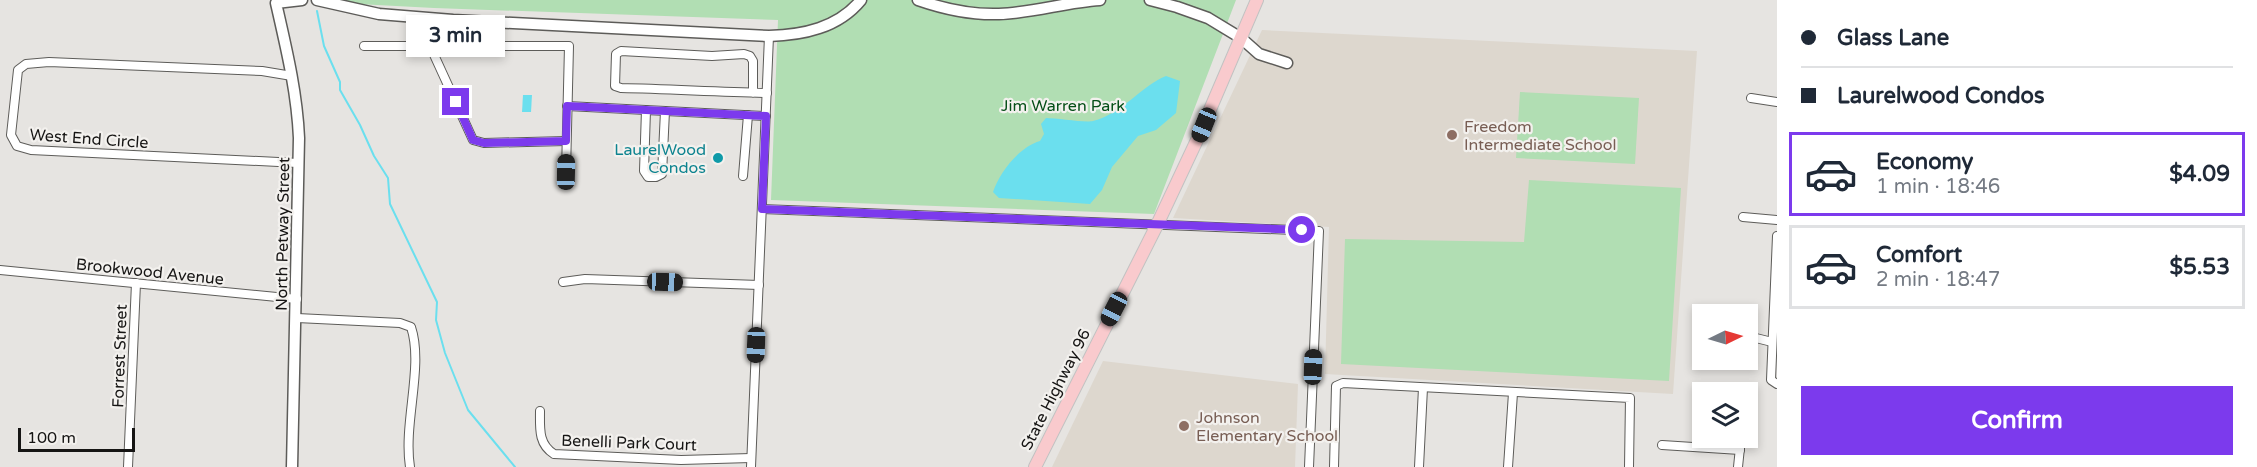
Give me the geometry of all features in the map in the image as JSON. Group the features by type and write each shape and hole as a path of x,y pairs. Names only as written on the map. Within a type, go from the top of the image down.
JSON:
{"main road":[{"name":"State Highway 96","path":"1035,467 1197,141 1257,0"}],"street":[{"path":"275,1 302,0"},
{"path":"317,0 379,14 453,20 769,36 807,33 825,26 844,16 861,0"},
{"path":"918,0 942,8 978,14 1000,14 1100,0"},
{"path":"1150,0 1177,6 1208,18 1241,38 1259,54 1287,63"},
{"name":"North Petway Street","path":"275,1 298,114 297,318 292,467"},
{"path":"751,467 769,36"},
{"path":"364,46 569,46 566,172"},
{"path":"430,46 473,140 484,143 566,141"},
{"path":"753,93 753,61 750,56 744,54 712,56 621,51 616,54 615,86 621,88 753,93 767,93"},
{"name":"West End Circle","path":"292,76 262,71 49,62 26,64 18,70 11,135 17,146 31,150 298,162"},
{"path":"1751,98 1777,102"},
{"path":"567,106 766,116"},
{"path":"646,110 644,171 648,177 662,174 665,111"},
{"path":"743,176 748,115"},
{"path":"762,209 1319,231 1309,467"},
{"path":"1743,217 1777,220"},
{"path":"1777,236 1771,380 1777,384"},
{"name":"Brookwood Avenue","path":"0,270 297,299"},
{"path":"562,282 585,279 759,285"},
{"name":"Forrest Street","path":"128,467 136,283"},
{"path":"297,318 400,322 411,327 417,343 410,412 408,454 410,467"},
{"path":"1758,338 1772,342"},
{"path":"1334,467 1336,386 1343,383 1630,398 1629,467"},
{"path":"1419,467 1423,388"},
{"path":"1508,467 1513,393"},
{"name":"Benelli Park Court","path":"540,411 544,445 554,454 681,460 751,458"},
{"path":"1662,445 1740,450 1738,467"}],"shaded area":[{"name":"Freedom Intermediate School","path":"1262,30 1697,51 1673,394 1325,374 1329,227 1173,218"},
{"name":"Johnson Elementary School","path":"1103,361 1298,384 1295,467 1052,467"}],"green space":[{"name":"Jim Warren Park","path":"341,0 1236,0 1154,214 771,200 778,20 434,8 358,4"},
{"path":"1520,92 1639,98 1635,164 1516,158"},
{"path":"1529,180 1681,188 1669,381 1341,364 1345,239 1524,242"}],"water":[{"path":"1166,76 1180,81 1176,113 1156,130 1138,136 1112,167 1102,190 1090,204 999,198 993,192 1000,176 1011,161 1032,144 1040,141 1044,134 1041,124 1046,118 1093,121 1113,112 1148,86"},
{"path":"523,95 532,95 531,112 522,112"}],"waterway":[{"path":"317,11 324,46 340,82 340,90 388,178 390,204 437,302 436,320 445,353 468,410 515,467"}],"place":[{"name":"Freedom Intermediate School","path":"1452,135"},
{"name":"LaurelWood Condos","path":"718,158"},
{"name":"Johnson Elementary School","path":"1184,426"}],"route":[{"path":"456,102 473,140 484,143 566,141 567,106 766,116 762,209 1302,230"}]}
